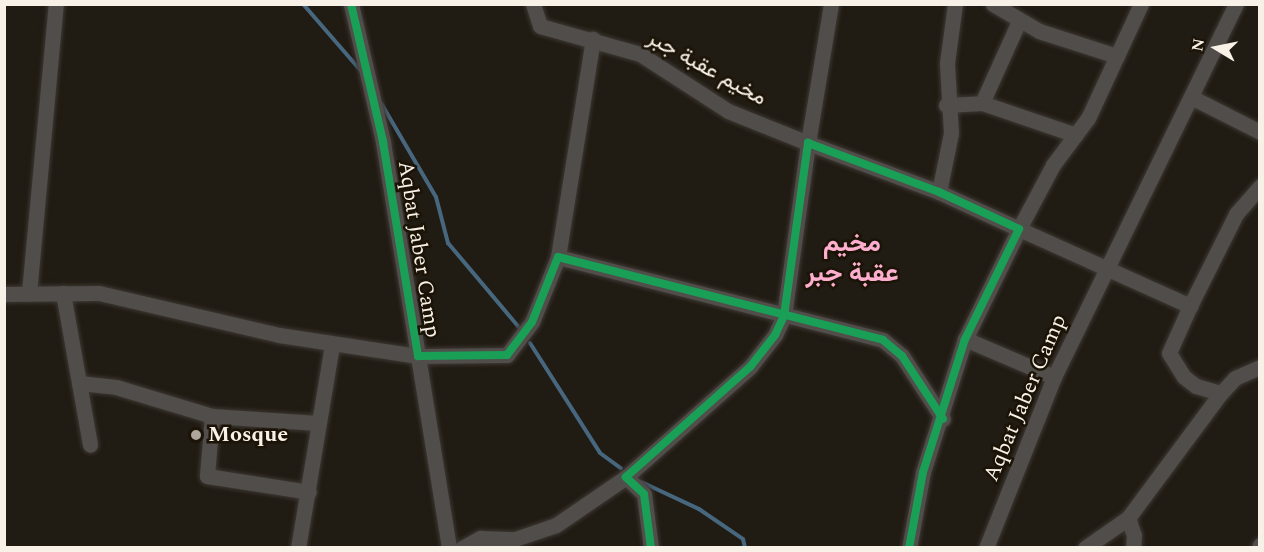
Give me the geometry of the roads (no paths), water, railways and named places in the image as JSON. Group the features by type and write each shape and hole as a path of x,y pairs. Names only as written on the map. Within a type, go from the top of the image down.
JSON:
{"street":[{"path":"29,293 56,4"},
{"name":"Aqbat Jaber Camp","path":"351,4 383,142 418,356 507,355 532,322 558,257"},
{"name":"مخيم عقبة جبر","path":"533,4 540,26 640,54 728,111 939,192 1019,229"},
{"path":"446,524 466,545 515,538 556,525 626,477 750,367 783,316 831,4"},
{"path":"939,192 951,134 946,105 955,4"},
{"path":"993,4 1019,21 1117,56"},
{"path":"909,548 923,472 943,419 965,339 1053,165 1076,135 1141,4"},
{"name":"Aqbat Jaber Camp","path":"986,548 1054,377 1193,99 1236,4"},
{"path":"982,103 1019,21"},
{"path":"593,39 558,257 891,344 943,419"},
{"path":"1193,99 1260,132"},
{"path":"946,105 982,103 1076,135"},
{"path":"1221,393 1196,386 1171,360 1171,345 1236,214 1260,186"},
{"path":"1019,229 1190,306"},
{"path":"63,293 90,445"},
{"path":"4,294 63,293 128,298 332,344 418,356 449,548"},
{"path":"965,339 1054,377"},
{"path":"298,548 332,344"},
{"path":"1086,548 1128,518 1221,393 1235,378 1260,366"},
{"path":"79,383 116,387 212,416 318,423"},
{"path":"212,416 207,476 309,492"},
{"path":"626,477 644,494 651,548"},
{"path":"1128,518 1134,535 1133,548"}],"waterway":[{"path":"303,4 362,72"},
{"path":"381,103 436,197 448,243 522,331"},
{"path":"530,343 600,453 621,468"},
{"path":"637,480 699,509 743,539 745,548"}],"place":[{"name":"Mosque","path":"196,435"}],"district":[{"name":"مخيم عقبة جبر","path":"852,259"}]}
